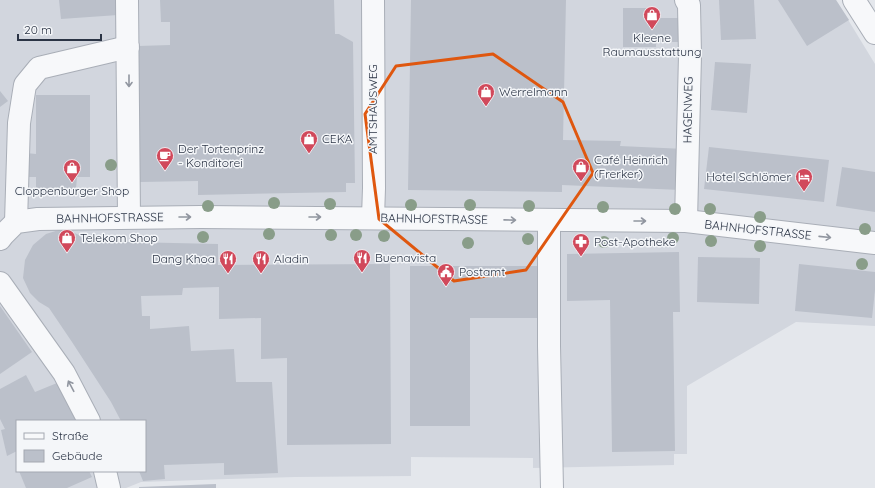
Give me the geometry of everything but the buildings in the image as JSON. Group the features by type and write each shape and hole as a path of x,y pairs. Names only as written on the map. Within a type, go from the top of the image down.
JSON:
{"street":[{"path":"128,0 129,217"},
{"name":"AMTSHAUSWEG","path":"373,0 373,218"},
{"name":"HAGENWEG","path":"686,0 689,5 690,55 686,222"},
{"path":"854,0 875,33"},
{"path":"0,239 16,222 19,123 25,85 39,68 128,47"},
{"name":"BAHNHOFSTRASSE","path":"16,222 38,219 129,217 686,222 875,243"},
{"path":"549,220 549,346 552,488"},
{"path":"0,283 64,373 88,420"},
{"path":"105,472 109,488"}],"highlighted area":[{"path":"493,54 563,102 593,173 526,270 454,281 379,219 365,114 396,66"}],"shaded area":[{"path":"0,0 836,0 875,64 875,326 796,322 687,386 687,454 674,454 674,465 533,468 533,458 411,457 411,476 295,477 141,482 126,488 0,488"}],"place":[{"name":"Kleene Raumausstattung","path":"652,30"},
{"name":"Werrelmann","path":"486,107"},
{"name":"CEKA","path":"309,154"},
{"name":"Der Tortenprinz - Konditorei","path":"165,171"},
{"name":"Café Heinrich (Frerker)","path":"581,182"},
{"name":"Cloppenburger Shop","path":"72,183"},
{"name":"Hotel Schlömer","path":"804,192"},
{"name":"Telekom Shop","path":"67,253"},
{"name":"Post-Apotheke","path":"581,257"},
{"name":"Buenavista","path":"362,273"},
{"name":"Dang Khoa","path":"228,274"},
{"name":"Aladin","path":"261,274"},
{"name":"Postamt","path":"446,287"}]}
